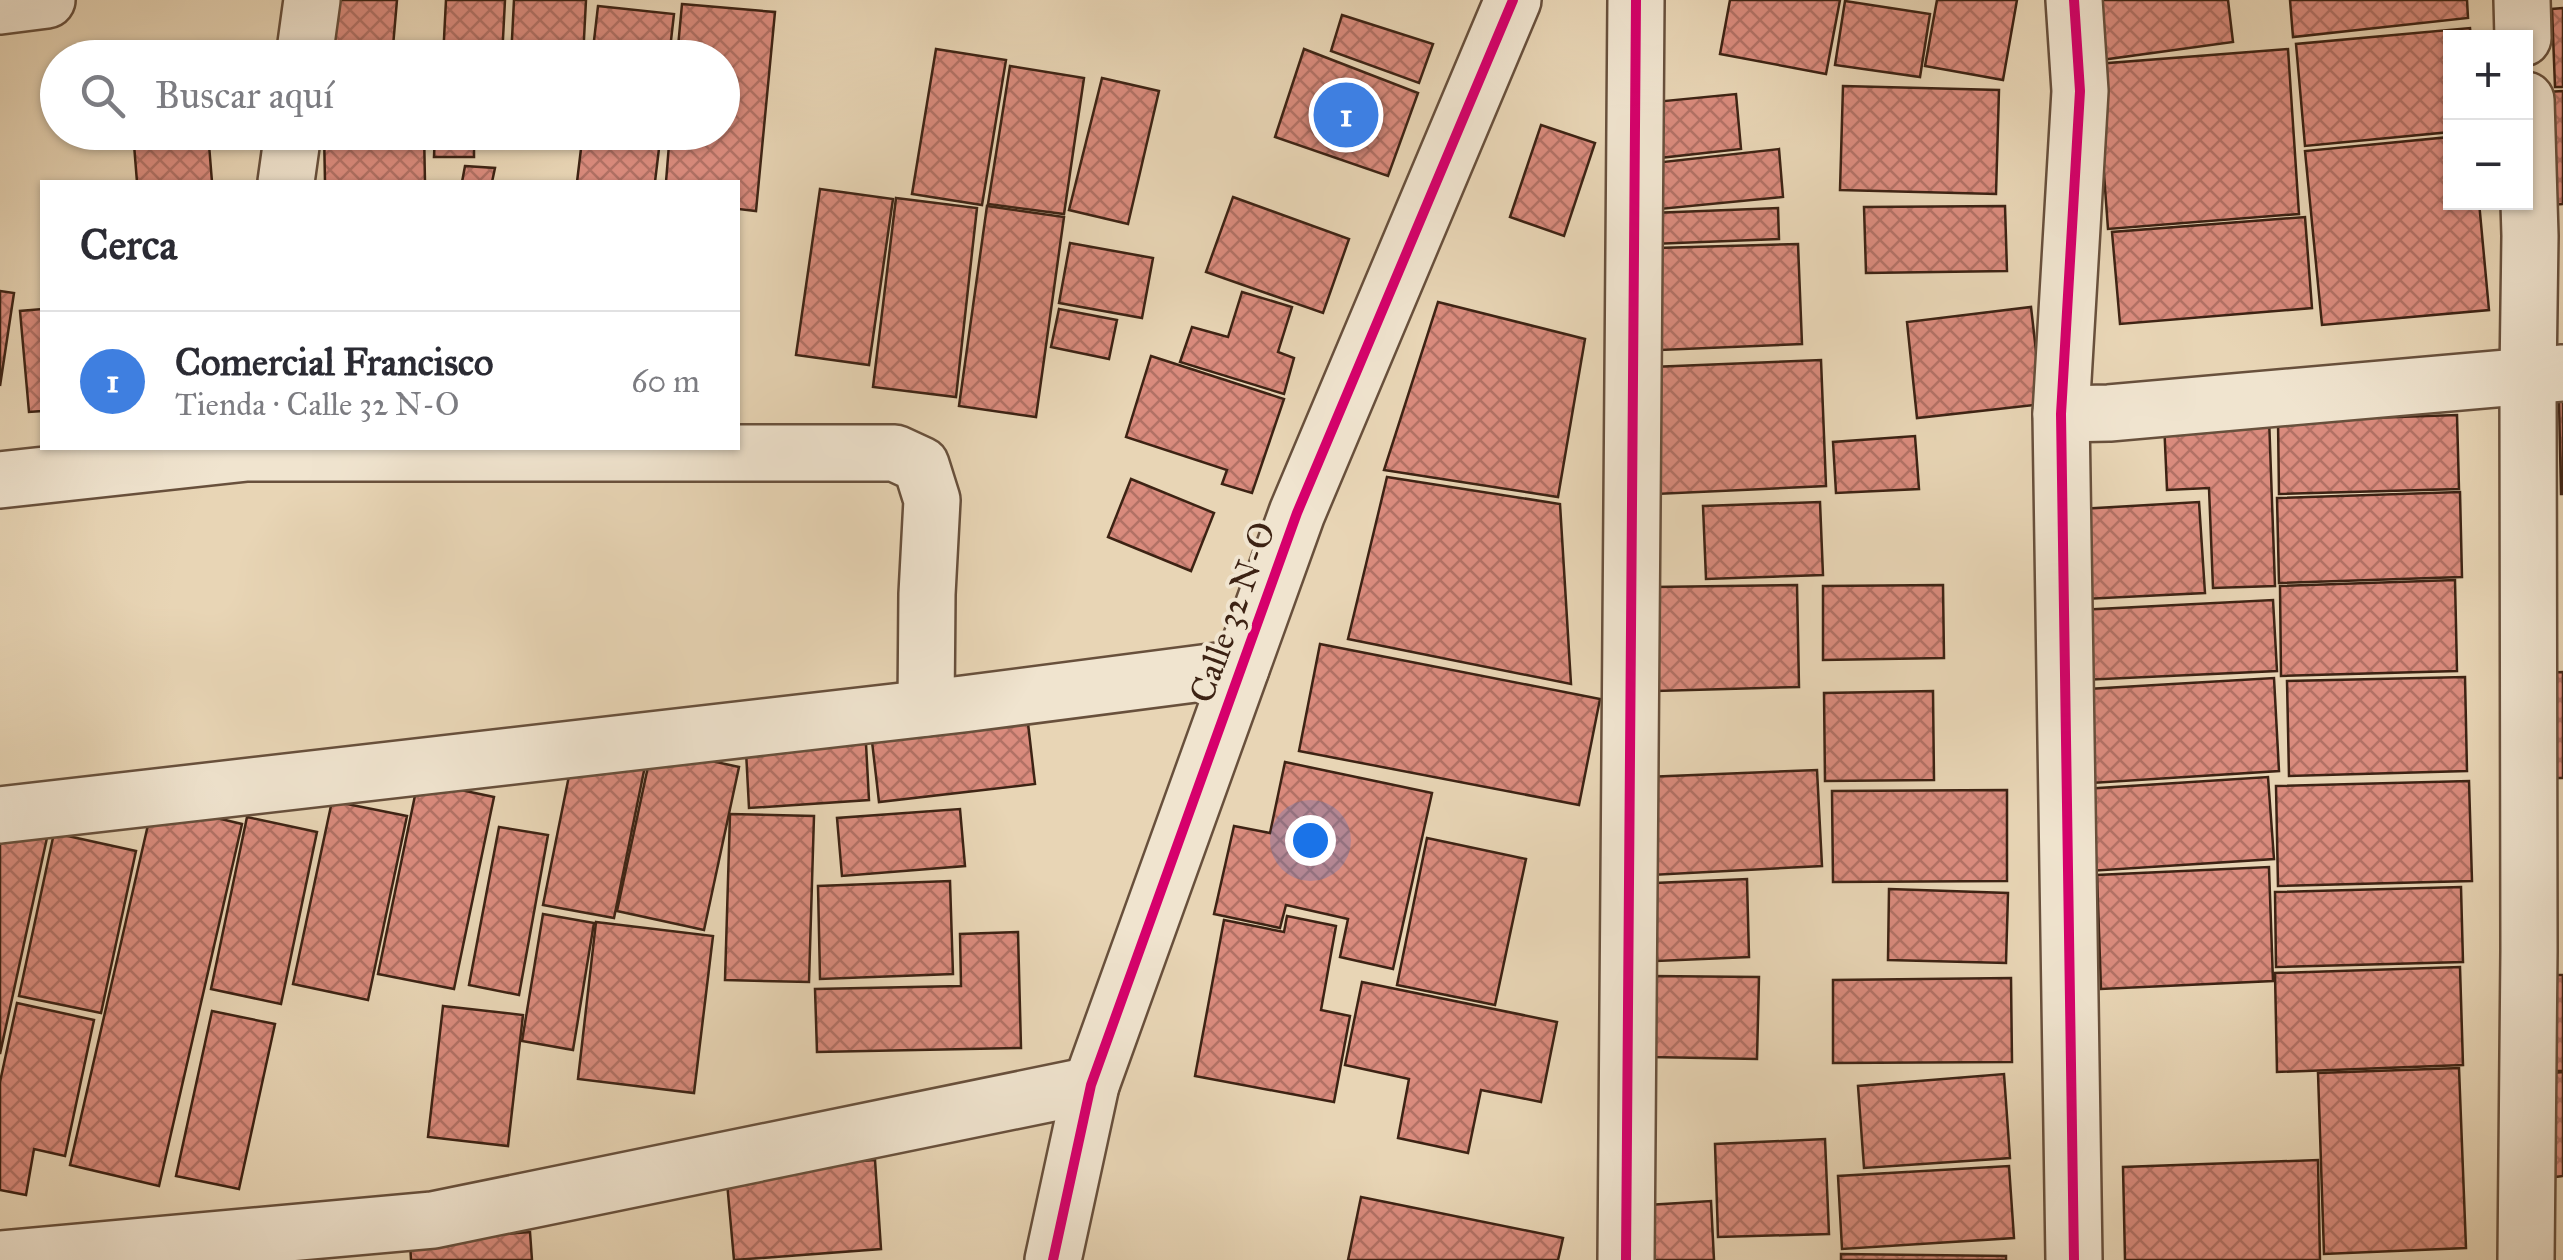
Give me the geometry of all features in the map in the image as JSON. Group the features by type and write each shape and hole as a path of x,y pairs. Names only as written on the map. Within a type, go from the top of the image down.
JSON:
{"street":[{"path":"0,6 47,0"},
{"path":"306,40 312,0"},
{"name":"Calle 32 N-O","path":"1053,1260 1091,1085 1297,514 1513,0"},
{"path":"1626,1260 1636,0"},
{"path":"2074,0 2080,91 2062,414 2074,1260"},
{"path":"2522,0 2523,30"},
{"path":"2526,1260 2529,951 2545,375 2530,236 2527,120"},
{"path":"286,180 290,150"},
{"path":"2062,414 2545,375"},
{"path":"0,480 248,450 895,452 922,465 932,500 926,708"},
{"path":"0,814 1241,668"},
{"path":"0,1258 433,1220 1091,1085"}],"building":[{"path":"325,0 397,0 394,40 322,40"},
{"path":"446,0 505,0 503,40 444,40"},
{"path":"514,0 586,0 584,40 512,40"},
{"path":"1730,0 1840,0 1826,74 1720,54"},
{"path":"1937,0 2017,0 2003,80 1925,66"},
{"path":"2093,0 2228,0 2233,42 2101,60"},
{"path":"2290,0 2467,0 2468,18 2293,37"},
{"path":"1845,1 1930,14 1920,77 1835,65"},
{"path":"682,4 775,12 756,211 740,209 740,180 666,180 669,150 740,150 740,40 679,40"},
{"path":"598,6 674,14 671,40 594,40"},
{"path":"2563,8 2563,87 2555,87 2552,9"},
{"path":"1342,15 1433,44 1419,83 1331,51"},
{"path":"2443,30 2443,133 2305,146 2296,44"},
{"path":"936,49 1006,60 982,205 912,194"},
{"path":"1304,49 1418,93 1388,176 1275,137"},
{"path":"2288,49 2299,214 2108,229 2096,64"},
{"path":"1010,66 1084,78 1064,214 988,204"},
{"path":"1102,78 1159,91 1128,224 1069,210"},
{"path":"1843,86 1999,90 1996,194 1840,190"},
{"path":"2563,91 2563,204 2552,205 2547,92"},
{"path":"1736,94 1741,149 1659,158 1654,102"},
{"path":"1541,125 1595,143 1564,236 1510,217"},
{"path":"2443,138 2443,210 2480,210 2489,310 2322,325 2305,151"},
{"path":"1779,149 1783,197 1660,209 1654,163"},
{"path":"134,150 209,150 212,180 137,180"},
{"path":"324,150 424,150 425,180 325,180"},
{"path":"434,150 474,150 474,157 434,157"},
{"path":"581,150 659,150 655,180 577,180"},
{"path":"465,166 495,168 492,180 462,180"},
{"path":"820,189 893,199 869,365 796,355"},
{"path":"1233,197 1349,239 1323,313 1206,272"},
{"path":"896,198 977,208 956,397 873,387"},
{"path":"987,206 1064,217 1036,417 959,406"},
{"path":"2005,206 2007,271 1866,273 1864,207"},
{"path":"1778,208 1779,239 1652,244 1652,213"},
{"path":"2305,217 2312,308 2120,324 2112,232"},
{"path":"1070,243 1153,258 1142,318 1059,303"},
{"path":"1798,244 1802,344 1660,350 1657,248"},
{"path":"0,291 14,293 0,386"},
{"path":"1242,292 1292,307 1278,352 1294,358 1284,394 1180,362 1192,327 1228,337"},
{"path":"1438,302 1585,339 1558,497 1384,470"},
{"path":"2031,307 2042,404 1917,418 1907,322"},
{"path":"40,309 40,411 29,412 20,311"},
{"path":"1059,309 1117,320 1109,359 1051,347"},
{"path":"1151,356 1284,399 1252,493 1222,484 1227,470 1126,437"},
{"path":"1821,360 1826,486 1656,494 1652,367"},
{"path":"2563,399 2563,494 2561,494 2559,400"},
{"path":"2457,415 2459,489 2279,494 2278,421"},
{"path":"2269,417 2275,586 2213,588 2209,488 2167,490 2164,421"},
{"path":"1915,436 1919,489 1836,493 1833,442"},
{"path":"1387,477 1560,504 1571,684 1348,639"},
{"path":"1131,479 1214,513 1191,571 1108,537"},
{"path":"2460,492 2462,577 2279,583 2277,498"},
{"path":"1820,502 1823,575 1706,579 1703,506"},
{"path":"2199,502 2205,593 2084,599 2080,509"},
{"path":"2455,580 2457,671 2281,676 2280,586"},
{"path":"1797,585 1799,687 1656,691 1653,587"},
{"path":"1943,585 1944,658 1823,660 1823,586"},
{"path":"2273,600 2277,671 2082,680 2079,610"},
{"path":"1320,644 1600,699 1579,805 1299,751"},
{"path":"2563,672 2563,778 2544,778 2542,673"},
{"path":"2465,677 2467,771 2289,776 2287,681"},
{"path":"2274,678 2279,771 2076,784 2071,690"},
{"path":"1933,691 1934,780 1825,781 1824,693"},
{"path":"1026,706 1035,784 879,802 870,724"},
{"path":"865,725 869,800 749,808 745,732"},
{"path":"652,748 739,767 704,930 617,911"},
{"path":"574,751 645,766 614,918 543,905"},
{"path":"1285,762 1432,793 1393,969 1340,957 1348,919 1286,905 1280,928 1214,914 1234,826 1270,833"},
{"path":"1817,770 1822,866 1651,875 1646,777"},
{"path":"2268,777 2274,859 2089,871 2084,789"},
{"path":"418,781 494,797 454,989 378,974"},
{"path":"2469,781 2472,881 2278,886 2276,786"},
{"path":"2007,790 2007,881 1833,882 1832,791"},
{"path":"332,801 407,816 368,1000 293,984"},
{"path":"153,803 242,824 159,1186 70,1165"},
{"path":"960,809 965,866 842,876 837,818"},
{"path":"730,814 814,816 809,982 725,980"},
{"path":"247,817 317,832 281,1004 211,989"},
{"path":"50,824 0,1054 0,837"},
{"path":"499,827 548,835 519,995 469,985"},
{"path":"54,833 136,851 101,1013 19,996"},
{"path":"1427,838 1526,859 1495,1005 1397,985"},
{"path":"2269,867 2273,981 2101,989 2097,875"},
{"path":"1747,879 1749,957 1657,961 1655,883"},
{"path":"950,881 953,974 820,979 818,886"},
{"path":"2461,887 2463,962 2276,967 2275,892"},
{"path":"1889,889 2008,893 2006,963 1888,960"},
{"path":"543,914 594,923 573,1050 522,1041"},
{"path":"1287,916 1336,926 1321,1010 1350,1016 1334,1102 1195,1076 1224,920 1284,932"},
{"path":"596,922 713,936 694,1093 578,1079"},
{"path":"1018,932 1021,1048 817,1052 815,989 961,986 960,934"},
{"path":"2460,967 2463,1065 2277,1072 2275,973"},
{"path":"2545,975 2563,975 2563,1071 2547,1071"},
{"path":"1651,976 1759,977 1757,1059 1650,1057"},
{"path":"2011,978 2012,1062 1833,1063 1833,980"},
{"path":"1362,982 1557,1022 1541,1102 1481,1090 1468,1153 1398,1138 1409,1079 1345,1065"},
{"path":"17,1003 94,1020 65,1156 34,1149 26,1195 0,1190 0,1082"},
{"path":"443,1006 523,1015 508,1146 428,1137"},
{"path":"212,1011 275,1024 239,1189 176,1176"},
{"path":"2459,1068 2466,1248 2324,1254 2318,1073"},
{"path":"2563,1072 2563,1176 2555,1177 2553,1073"},
{"path":"2004,1074 2010,1158 1864,1168 1858,1086"},
{"path":"1825,1139 1829,1234 1718,1237 1715,1144"},
{"path":"875,1160 881,1249 734,1260 726,1171"},
{"path":"2318,1160 2320,1260 2125,1260 2123,1167"},
{"path":"2009,1166 2014,1238 1842,1249 1838,1176"},
{"path":"1361,1197 1563,1238 1558,1260 1348,1260"},
{"path":"1711,1201 1714,1260 1651,1260 1648,1205"},
{"path":"530,1232 532,1260 411,1260 410,1242"},
{"path":"1841,1254 2006,1256 2006,1260 1841,1260"}],"cycle path":[{"path":"1053,1260 1091,1085 1297,513 1513,0"},
{"path":"1626,1260 1636,0"},
{"path":"2074,0 2080,91 2061,414 2074,1260"}],"place":[{"name":"Comercial Francisco","path":"1346,115"}]}
